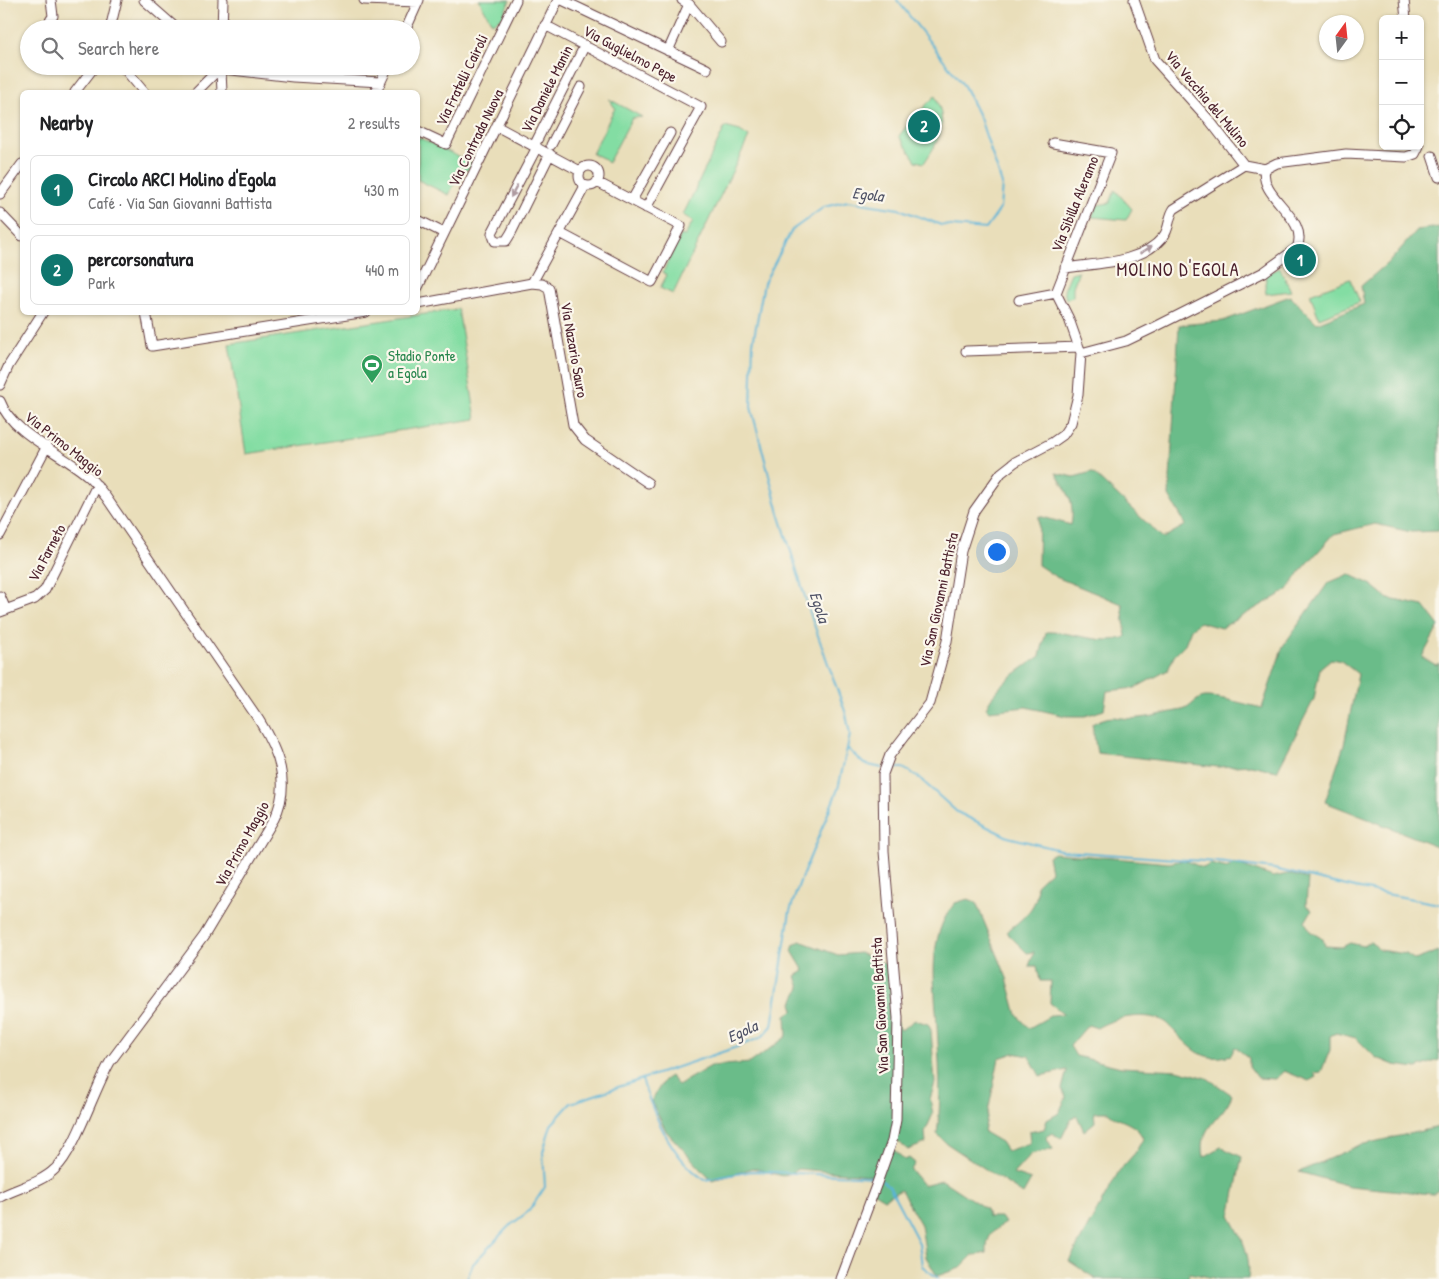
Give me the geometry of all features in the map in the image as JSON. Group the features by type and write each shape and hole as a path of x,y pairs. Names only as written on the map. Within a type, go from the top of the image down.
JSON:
{"street":[{"path":"51,0 53,16 51,20"},
{"path":"112,20 117,0"},
{"path":"144,0 167,20"},
{"path":"222,20 223,0"},
{"path":"364,0 419,1 410,20"},
{"name":"Via Fratelli Cairoli","path":"420,132 446,144 516,0"},
{"name":"Via Contrada Nuova","path":"420,283 498,127 558,0"},
{"path":"562,0 707,69"},
{"name":"Via Vecchia del Mulino","path":"1134,0 1155,60 1210,121 1244,165 1265,170"},
{"path":"1404,0 1406,15"},
{"path":"668,51 686,2 721,42"},
{"name":"Via Guglielmo Pepe","path":"545,25 701,108 669,166"},
{"name":"Via Daniele Manin","path":"550,150 511,233 506,241 495,241 492,233 585,45"},
{"path":"77,90 88,75"},
{"path":"130,75 142,90"},
{"path":"198,90 213,75"},
{"path":"219,75 222,90"},
{"path":"274,75 380,82"},
{"path":"377,90 384,75"},
{"path":"550,150 581,87"},
{"path":"554,105 568,111"},
{"path":"498,127 535,147 550,150 580,171"},
{"path":"632,200 670,133"},
{"name":"Via Sibilla Aleramo","path":"1053,143 1111,153 1056,293"},
{"path":"966,351 1080,350 1126,341 1264,272 1297,248 1299,231 1265,182 1265,170 1277,163 1306,158 1346,154 1406,157 1417,150"},
{"path":"1421,150 1436,156 1439,178"},
{"path":"646,208 669,166 655,158"},
{"path":"1065,268 1132,257 1144,252 1165,235 1170,214 1174,208 1244,165"},
{"path":"0,194 20,167"},
{"path":"580,171 587,167 596,169 599,176 597,182 592,186 585,186"},
{"path":"580,171 580,180 585,186"},
{"path":"560,233 652,282 681,226 597,182"},
{"path":"420,304 532,283 585,186"},
{"path":"0,213 20,234"},
{"path":"420,221 444,232"},
{"name":"Via Nazario Sauro","path":"532,283 542,284 549,288 573,425 585,440 648,482"},
{"path":"1019,300 1056,293 1069,319 1080,350"},
{"path":"0,386 9,365 41,315"},
{"path":"147,315 152,346 346,315"},
{"name":"Via San Giovanni Battista","path":"841,1279 879,1179 894,1132 897,1080 896,975 884,851 886,768 890,755 930,703 947,641 961,550 974,510 1001,473 1014,462 1063,435 1071,424 1078,395 1080,350"},
{"name":"Via Primo Maggio","path":"0,401 5,412 17,426 89,476 97,485 146,553 264,728 282,770 282,795 274,819 204,936 110,1062 99,1081 62,1161 46,1175 0,1197"},
{"path":"0,534 47,446"},
{"name":"Via Farneto","path":"3,611 35,599 45,590 97,485"},
{"path":"0,596 3,611"}],"green space":[{"path":"479,0 510,0 502,18 492,23"},
{"path":"935,96 941,115 941,131 935,146 924,163 916,161 899,136 911,120"},
{"path":"609,99 642,117 632,118 608,163 603,158 592,154 615,108"},
{"path":"725,127 740,131 749,137 673,294 660,288 667,275 663,272 681,235 685,236 693,221 683,215"},
{"path":"420,138 472,163 468,170 461,170 449,195 420,181"},
{"path":"1115,190 1132,209 1126,220 1092,217 1097,205 1110,203"},
{"path":"1439,227 1439,531 1411,532 1375,524 1334,534 1300,572 1288,590 1221,628 1199,622 1191,629 1185,644 1175,654 1168,670 1135,688 1107,691 1104,710 1085,716 1066,716 1026,707 989,711 986,708 990,699 1002,685 1040,656 1046,632 1107,640 1126,637 1122,604 1056,577 1038,565 1039,516 1071,525 1072,510 1070,498 1056,473 1074,477 1092,472 1163,538 1186,525 1169,496 1179,325 1223,321 1290,296 1317,323 1364,304 1361,286 1391,260 1417,230"},
{"path":"1280,268 1291,291 1266,294 1267,274"},
{"path":"1079,271 1073,287 1073,297 1066,299 1064,290 1071,273"},
{"path":"1350,279 1360,302 1319,318 1310,294"},
{"path":"458,309 476,419 246,454 229,344"},
{"path":"1349,574 1372,585 1389,599 1424,606 1439,626 1422,657 1436,665 1439,663 1439,847 1325,802 1344,745 1358,674 1341,661 1331,659 1320,668 1314,699 1277,771 1251,765 1218,767 1097,753 1092,724 1106,718 1132,719 1182,710 1188,708 1198,699 1205,697 1225,699 1262,708 1283,646 1328,583"},
{"path":"1054,853 1169,863 1184,860 1203,868 1211,864 1227,868 1235,863 1273,877 1288,874 1308,879 1306,905 1312,910 1305,922 1311,932 1323,939 1325,946 1342,947 1350,943 1363,946 1371,941 1379,950 1406,954 1415,960 1439,951 1439,1060 1417,1068 1394,1065 1375,1057 1356,1038 1336,1033 1330,1036 1330,1050 1321,1072 1314,1073 1316,1077 1309,1081 1284,1071 1275,1079 1258,1078 1249,1066 1249,1058 1235,1047 1231,1055 1221,1057 1206,1056 1194,1049 1165,1022 1156,1018 1139,1016 1112,1021 1097,1028 1088,1025 1070,1046 1076,1056 1121,1067 1177,1070 1207,1078 1232,1095 1228,1104 1212,1123 1204,1137 1203,1146 1204,1157 1221,1147 1242,1157 1230,1216 1242,1238 1247,1254 1248,1279 1218,1279 1190,1273 1187,1279 1096,1279 1069,1261 1119,1171 1135,1153 1143,1139 1137,1129 1108,1112 1094,1112 1095,1122 1084,1131 1077,1116 1071,1119 1061,1139 1052,1133 1046,1137 1053,1149 1031,1154 1013,1174 1031,1180 1023,1194 946,1143 937,1134 940,1080 934,962 940,931 946,916 955,903 968,899 976,902 1007,978 1017,1015 1029,1028 1052,1015 1064,1014 1050,1003 1051,981 1040,981 1037,966 1029,966 1034,952 1027,953 1006,932 1033,906 1037,893 1036,885 1051,871 1048,856","holes":["1014,1053 1029,1056 1040,1076 1067,1070 1062,1089 1066,1097 1059,1113 1047,1120 1044,1129 1029,1132 1030,1143 1007,1151 1001,1142 984,1132 999,1058"]},
{"path":"800,941 838,955 860,953 888,965 892,981 893,1016 901,1030 915,1020 928,1024 931,1030 935,1083 930,1099 933,1114 925,1132 926,1143 908,1150 896,1140 893,1149 905,1160 909,1158 915,1163 911,1170 923,1185 942,1180 986,1209 988,1217 1001,1217 1005,1223 991,1235 987,1253 972,1256 960,1268 937,1276 926,1257 921,1225 901,1190 884,1199 871,1191 874,1181 870,1175 798,1169 783,1176 753,1168 712,1181 666,1131 651,1101 664,1080 670,1076 678,1085 711,1066 750,1063 787,1036 786,1015 794,1010 792,1003 800,988 796,976 804,971 792,951 794,945"},
{"path":"1439,1127 1439,1190 1432,1194 1349,1186 1299,1172 1360,1145"}],"waterway":[{"name":"Egola","path":"467,1279 473,1264 508,1227 529,1211 545,1187 543,1152 551,1125 571,1103 737,1047 762,1037 772,1026 790,911 799,884 838,789 850,735 846,714 811,616 779,513 751,407 753,343 764,283 792,230 824,207 848,201 899,209 941,225 986,229 1000,209 1002,184 980,118 964,86 897,0"},
{"path":"847,748 864,764 882,768"},
{"path":"889,768 903,768 917,776 957,812 1008,837 1064,851 1217,862 1274,869 1355,888 1439,904"},
{"path":"642,1080 652,1107 674,1148 693,1171 705,1180 752,1171 876,1177"},
{"path":"882,1181 889,1186 919,1243 922,1266 939,1279"}],"place":[{"name":"percorsonatura","path":"924,126"},
{"name":"Circolo ARCI Molino d'Egola","path":"1300,260"},
{"name":"Stadio Ponte a Egola","path":"372,384"}],"district":[{"name":"MOLINO D'EGOLA","path":"1178,270"}]}
